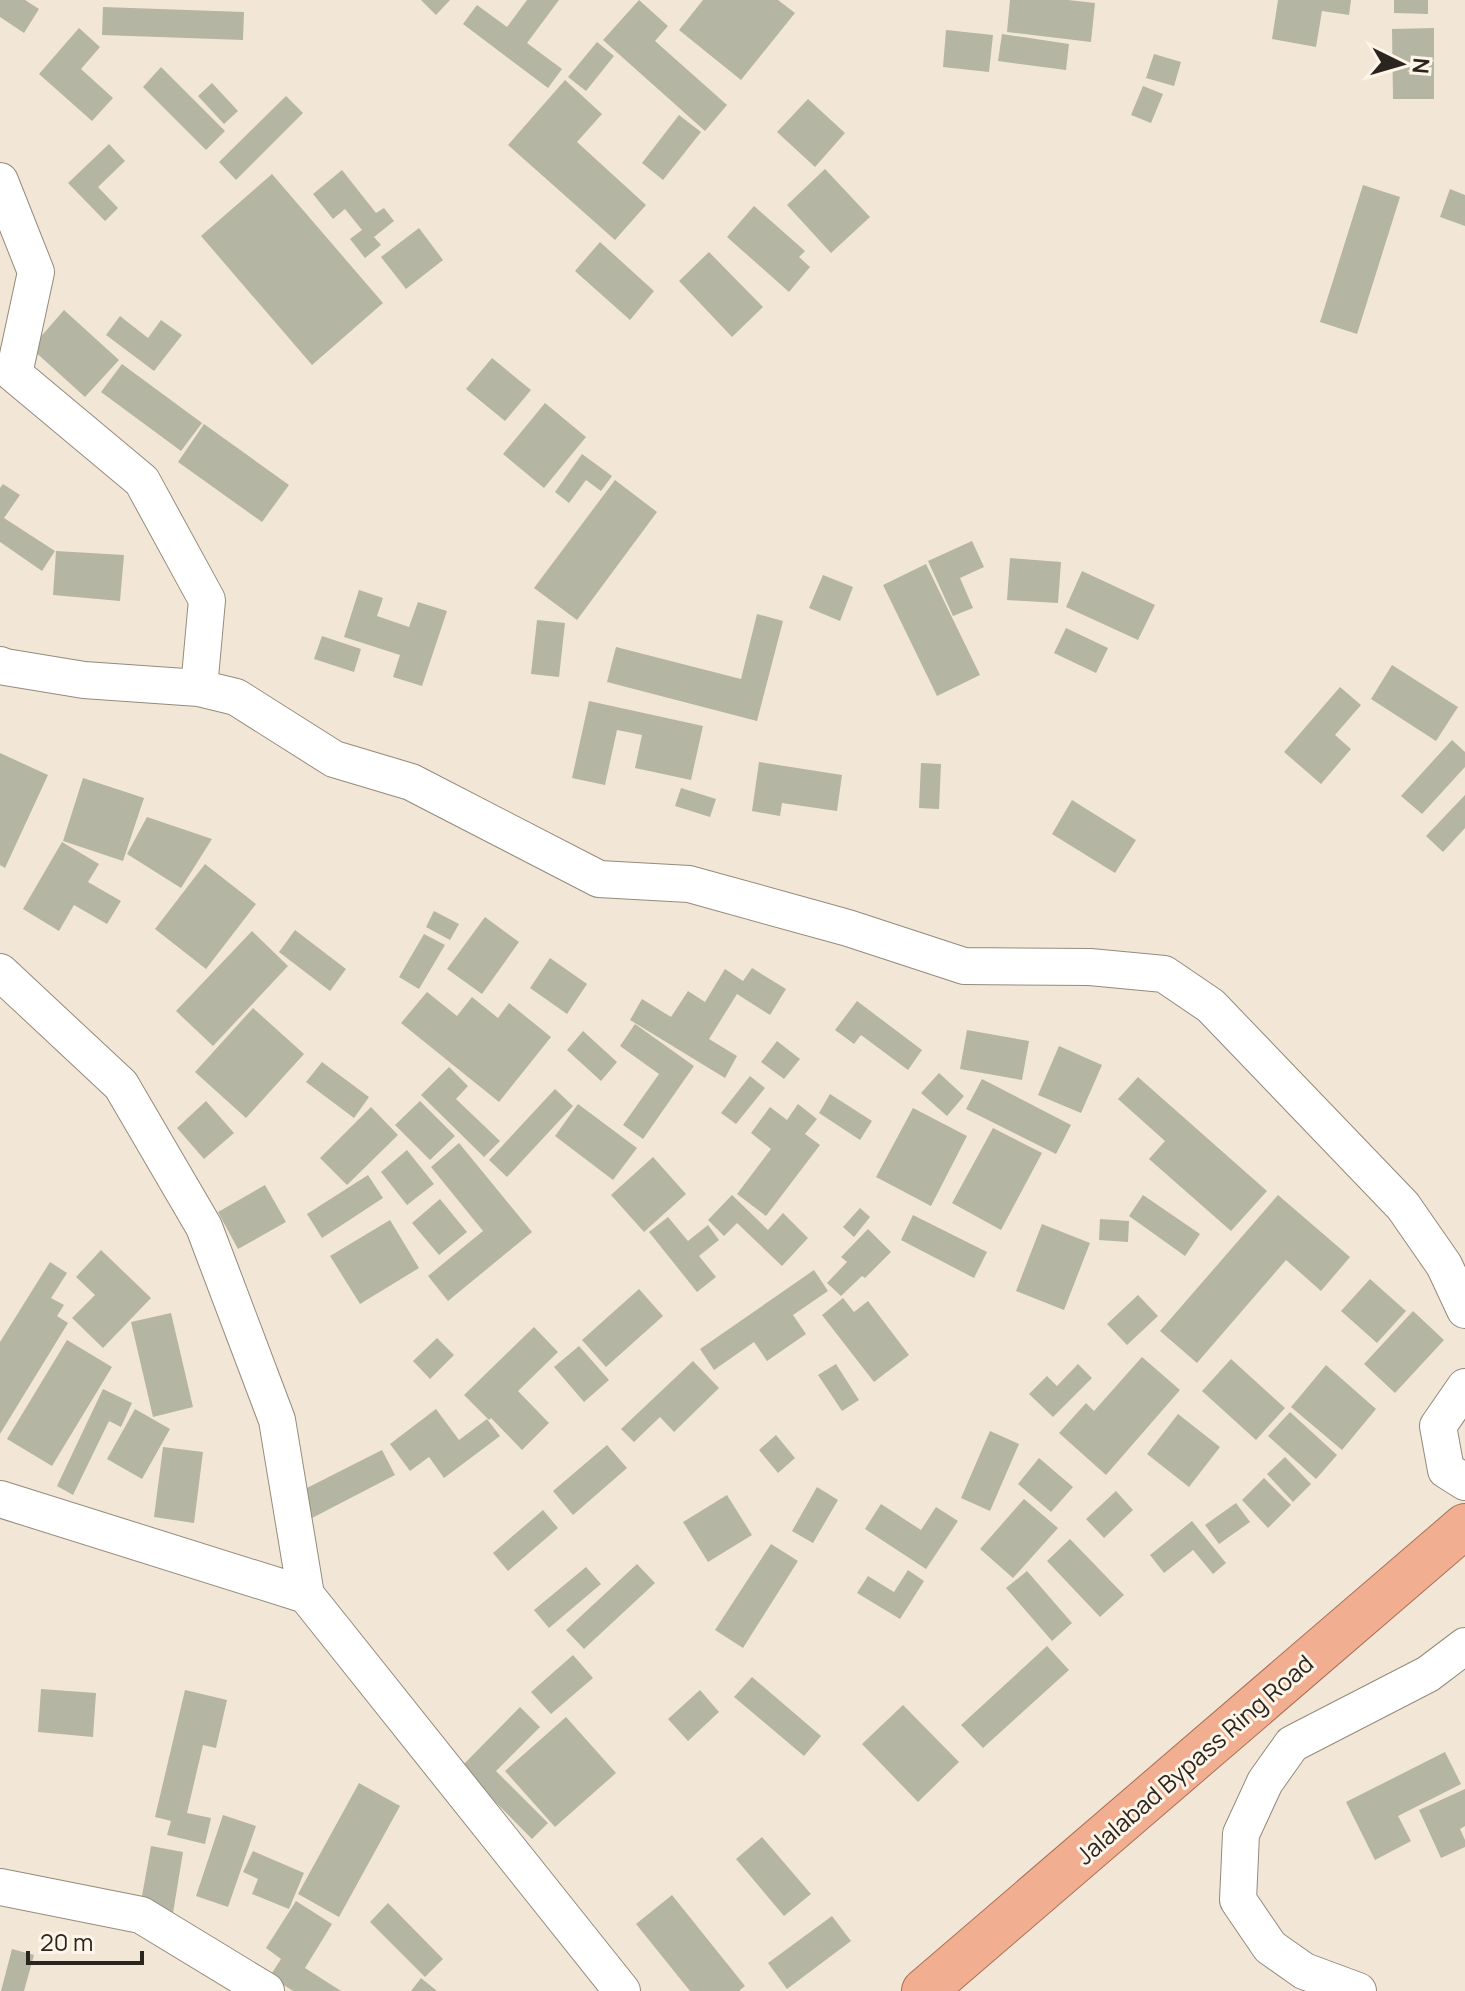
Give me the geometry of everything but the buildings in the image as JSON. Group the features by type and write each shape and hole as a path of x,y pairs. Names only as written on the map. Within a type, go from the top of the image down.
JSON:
{"highway":[{"name":"Jalalabad Bypass Ring Road","path":"924,1991 1465,1526"}],"street":[{"path":"0,181 36,272 14,374 142,481 207,600 199,688"},
{"path":"0,665 84,680 199,688 236,697 334,759 411,782 599,879 689,884 848,928 964,966 1090,967 1164,974 1211,1006 1403,1206 1444,1265 1465,1310"},
{"path":"0,972 121,1085 204,1227 277,1420 306,1595 622,1991"},
{"path":"1465,1387 1438,1426 1446,1470 1465,1482"},
{"path":"0,1499 306,1595"},
{"path":"1358,1991 1304,1971 1270,1947 1238,1900 1241,1834 1265,1782 1292,1744 1428,1674 1465,1646"},
{"path":"0,1887 141,1915 266,1991"}]}
